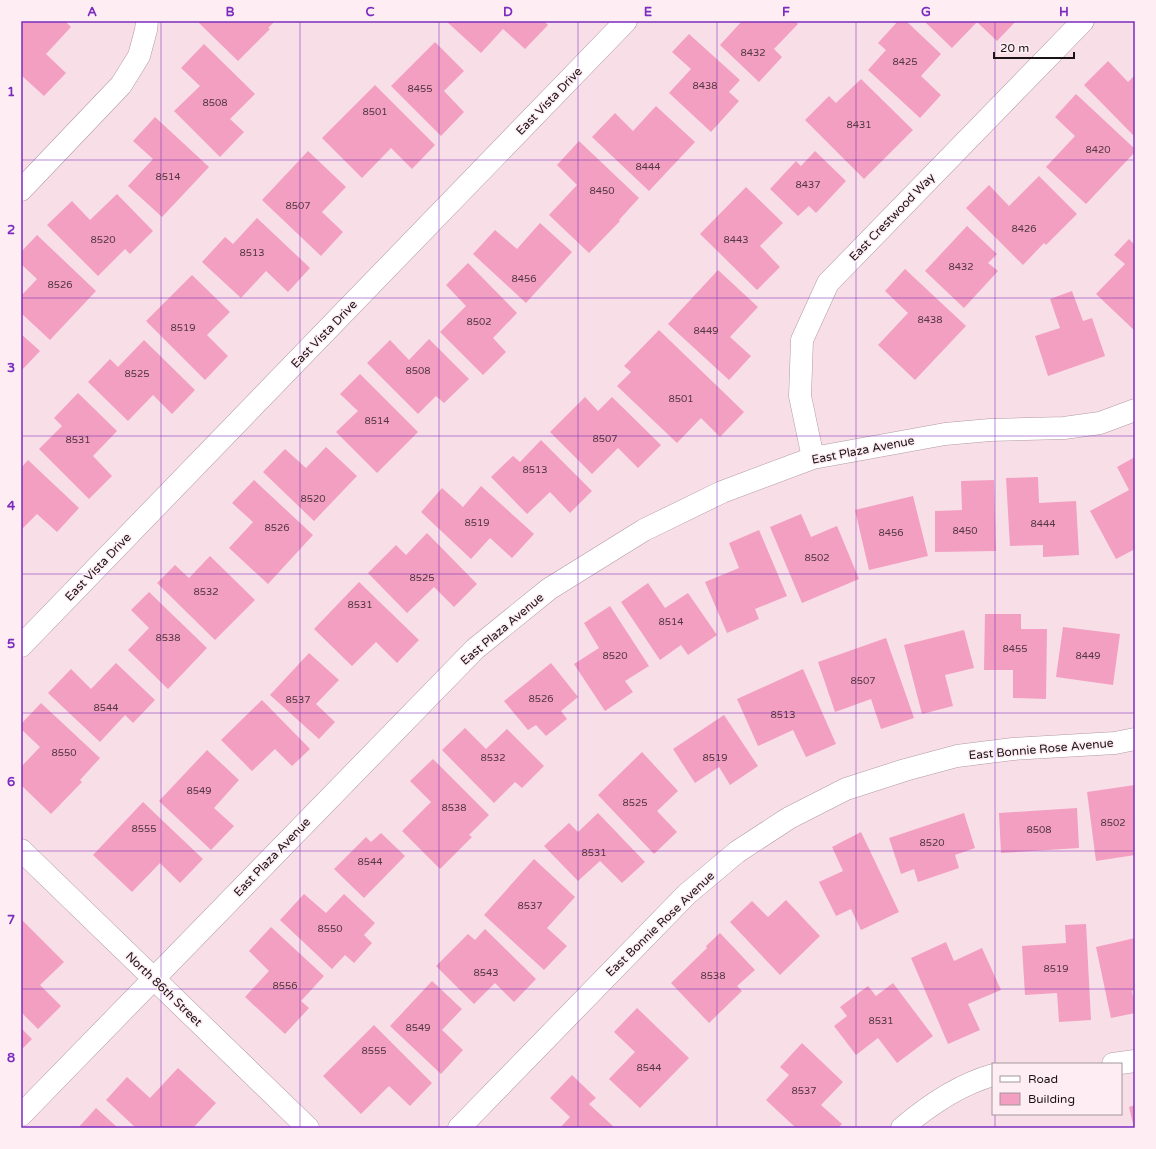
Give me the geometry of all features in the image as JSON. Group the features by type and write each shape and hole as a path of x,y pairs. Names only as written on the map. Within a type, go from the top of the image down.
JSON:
{"street":[{"path":"21,190 121,86 139,56 146,30 146,21"},
{"name":"East Vista Drive","path":"21,646 626,21"},
{"name":"East Crestwood Way","path":"813,458 800,396 802,340 828,283 1083,21"},
{"name":"East Plaza Avenue","path":"21,1115 475,649 549,589 644,530 722,492 813,458 945,434 990,430 1064,428 1093,424 1135,410"},
{"name":"East Bonnie Rose Avenue","path":"459,1128 687,894 737,852 789,818 846,789 905,770 957,756 1013,749 1115,743 1135,739"},
{"name":"North 86th Street","path":"21,850 308,1128"},
{"path":"1120,1063 1135,1061"},
{"path":"902,1128 918,1114 945,1096 980,1079 992,1075"}],"building":[{"path":"21,21 65,21 71,27 46,54 66,73 44,96 21,75"},
{"path":"201,21 275,21 268,28 270,29 238,61 199,23"},
{"path":"446,21 544,21 548,25 525,49 503,29 481,53"},
{"path":"742,21 795,21 798,24 774,49 782,57 759,82 720,45"},
{"path":"898,21 906,21 941,54 921,76 941,95 920,118 868,70 886,50 878,43"},
{"path":"924,21 1016,21 997,41 977,22 952,48"},
{"path":"689,34 740,80 729,92 739,101 711,132 669,93 691,69 672,52"},
{"path":"435,42 464,71 444,91 464,112 441,136 391,86"},
{"path":"204,44 255,94 230,119 244,132 220,157 174,111 200,86 181,68"},
{"path":"1108,61 1128,82 1135,75 1135,137 1084,85"},
{"path":"861,79 913,130 864,179 805,120 829,96 836,103"},
{"path":"375,85 435,145 412,169 391,148 362,178 322,138"},
{"path":"1076,94 1135,149 1135,152 1086,204 1046,167 1075,136 1055,117"},
{"path":"656,106 695,142 649,191 592,137 615,113 633,131"},
{"path":"155,117 209,167 162,217 128,186 153,159 133,141"},
{"path":"579,141 639,198 619,220 620,221 589,253 549,215 577,185 557,165"},
{"path":"308,151 346,187 322,212 343,232 321,256 262,200"},
{"path":"815,151 846,181 816,213 809,206 798,216 770,189 796,161 801,166"},
{"path":"1039,176 1077,214 1046,245 1044,243 1023,265 966,208 989,185 1009,206"},
{"path":"746,187 783,223 760,246 780,267 757,290 700,234"},
{"path":"117,194 153,231 130,254 125,249 98,276 47,225 72,201 90,220"},
{"path":"257,218 310,268 288,292 266,271 241,298 202,262 225,237 233,244"},
{"path":"540,223 572,252 526,303 473,254 495,230 517,249"},
{"path":"967,226 997,254 988,263 998,271 964,308 925,271"},
{"path":"37,235 96,291 50,340 21,313 21,296 37,279 21,264 21,252"},
{"path":"1129,239 1135,245 1135,331 1096,294 1125,264 1114,255"},
{"path":"468,263 517,313 493,338 506,352 483,375 440,332 466,306 446,285"},
{"path":"905,269 966,326 915,380 878,345 908,313 885,291"},
{"path":"718,270 758,307 730,337 751,356 729,380 668,324"},
{"path":"192,275 230,312 207,335 228,356 205,380 146,321"},
{"path":"1072,291 1083,321 1092,318 1105,356 1048,376 1035,336 1060,328 1050,299"},
{"path":"659,330 744,412 720,437 701,418 677,443 617,386 631,372 624,366"},
{"path":"21,334 40,351 21,371"},
{"path":"429,339 469,379 444,403 436,396 418,414 367,363 390,340 409,360"},
{"path":"144,340 195,390 172,414 153,395 128,421 88,382 110,359 118,367"},
{"path":"360,374 418,432 377,473 336,432 358,411 340,394"},
{"path":"78,393 117,431 93,456 112,476 89,499 39,449 62,426 54,418"},
{"path":"585,397 598,411 612,397 661,445 638,468 618,448 592,474 550,432"},
{"path":"541,440 592,491 570,513 550,492 527,514 491,477 513,456 520,462"},
{"path":"326,447 357,476 314,521 263,472 285,449 306,468"},
{"path":"1135,457 1135,549 1116,559 1090,511 1129,490 1117,467"},
{"path":"28,460 79,508 57,532 37,514 21,530 21,468"},
{"path":"1038,477 1039,503 1076,501 1079,555 1043,557 1043,545 1010,546 1006,478"},
{"path":"254,480 313,535 268,584 229,548 253,522 232,503"},
{"path":"994,480 996,551 935,552 935,511 962,510 961,481"},
{"path":"481,486 534,534 512,558 490,538 471,559 421,512 442,488 463,507"},
{"path":"913,496 928,556 869,570 855,510"},
{"path":"801,514 811,537 837,526 859,579 802,603 770,527"},
{"path":"759,530 787,596 755,609 759,619 727,633 705,582 739,568 729,543"},
{"path":"427,533 477,584 454,607 434,587 407,613 368,573 396,545 406,555"},
{"path":"210,556 255,600 215,640 157,583 175,565 189,578"},
{"path":"359,582 419,640 397,663 376,642 352,666 314,629"},
{"path":"648,583 665,608 688,593 717,635 688,655 681,645 660,660 621,602"},
{"path":"149,592 207,648 168,689 128,650 149,628 131,610"},
{"path":"610,606 649,666 625,681 633,692 605,711 574,664 599,648 584,623"},
{"path":"985,614 1021,614 1021,629 1047,629 1046,699 1013,698 1013,670 984,670"},
{"path":"1063,627 1120,634 1113,685 1056,677"},
{"path":"964,630 974,668 945,675 953,706 922,714 904,645"},
{"path":"886,638 914,718 881,729 871,699 835,712 818,662"},
{"path":"309,653 339,680 316,704 335,722 319,739 270,695"},
{"path":"116,663 155,700 133,723 125,715 100,742 48,693 71,669 91,689"},
{"path":"551,663 578,697 561,711 567,719 546,736 536,725 528,730 504,701"},
{"path":"803,669 836,744 806,757 793,730 758,746 737,699"},
{"path":"262,700 310,749 292,766 275,749 252,771 221,740"},
{"path":"41,703 100,758 80,780 82,782 51,814 21,785 21,767 40,747 21,729 21,724"},
{"path":"724,715 758,766 730,785 719,767 695,783 673,749"},
{"path":"465,728 486,749 507,729 544,766 522,788 515,782 494,803 442,750"},
{"path":"207,750 239,780 214,808 234,826 211,850 159,801"},
{"path":"642,752 678,791 657,811 677,832 654,854 598,795"},
{"path":"433,759 489,815 469,835 472,837 440,869 402,831 431,802 410,781"},
{"path":"1135,785 1135,855 1096,861 1087,792"},
{"path":"143,802 203,859 180,883 160,863 132,892 93,855"},
{"path":"1077,808 1079,848 1001,853 999,813"},
{"path":"598,813 645,862 622,883 600,861 578,881 544,846 569,823 578,832"},
{"path":"964,813 975,848 955,855 959,868 918,882 914,869 901,874 889,838"},
{"path":"861,832 899,912 861,930 851,909 836,916 819,882 843,871 832,847"},
{"path":"381,833 405,856 364,898 334,869 366,837 371,842"},
{"path":"534,859 575,897 547,928 567,946 544,970 484,915"},
{"path":"304,894 326,913 344,894 375,923 364,935 372,943 354,963 345,955 332,969 280,920"},
{"path":"786,900 820,936 780,975 730,922 752,901 768,917"},
{"path":"21,919 64,962 40,985 61,1006 38,1029 21,1012"},
{"path":"1086,924 1091,1020 1059,1022 1057,993 1025,995 1022,946 1066,943 1065,925"},
{"path":"271,927 324,976 301,1001 309,1008 285,1034 245,997 269,971 249,951"},
{"path":"485,929 536,979 514,1002 495,983 474,1004 436,966 468,934 475,940"},
{"path":"720,933 755,970 737,986 742,991 709,1023 671,983 707,948 706,946"},
{"path":"1135,938 1135,990 1132,991 1135,1013 1111,1018 1096,947"},
{"path":"946,942 954,961 982,948 1001,990 968,1004 980,1030 948,1044 911,958"},
{"path":"432,981 462,1009 442,1030 463,1050 441,1074 390,1026"},
{"path":"893,983 933,1036 897,1063 878,1038 856,1055 834,1026 847,1016 840,1007 868,986 876,996"},
{"path":"637,1008 689,1058 640,1108 609,1079 635,1052 614,1032"},
{"path":"374,1025 432,1083 410,1106 389,1086 361,1114 323,1076"},
{"path":"21,1028 32,1039 21,1050"},
{"path":"802,1043 843,1082 821,1105 842,1124 838,1128 796,1128 766,1100 789,1075 780,1067"},
{"path":"178,1068 216,1103 193,1128 136,1128 106,1100 127,1077 150,1098"},
{"path":"572,1075 596,1098 589,1104 615,1128 560,1128 570,1117 550,1098"},
{"path":"1135,1105 1135,1128 1134,1128 1129,1107"},
{"path":"96,1108 118,1128 78,1128"}]}
